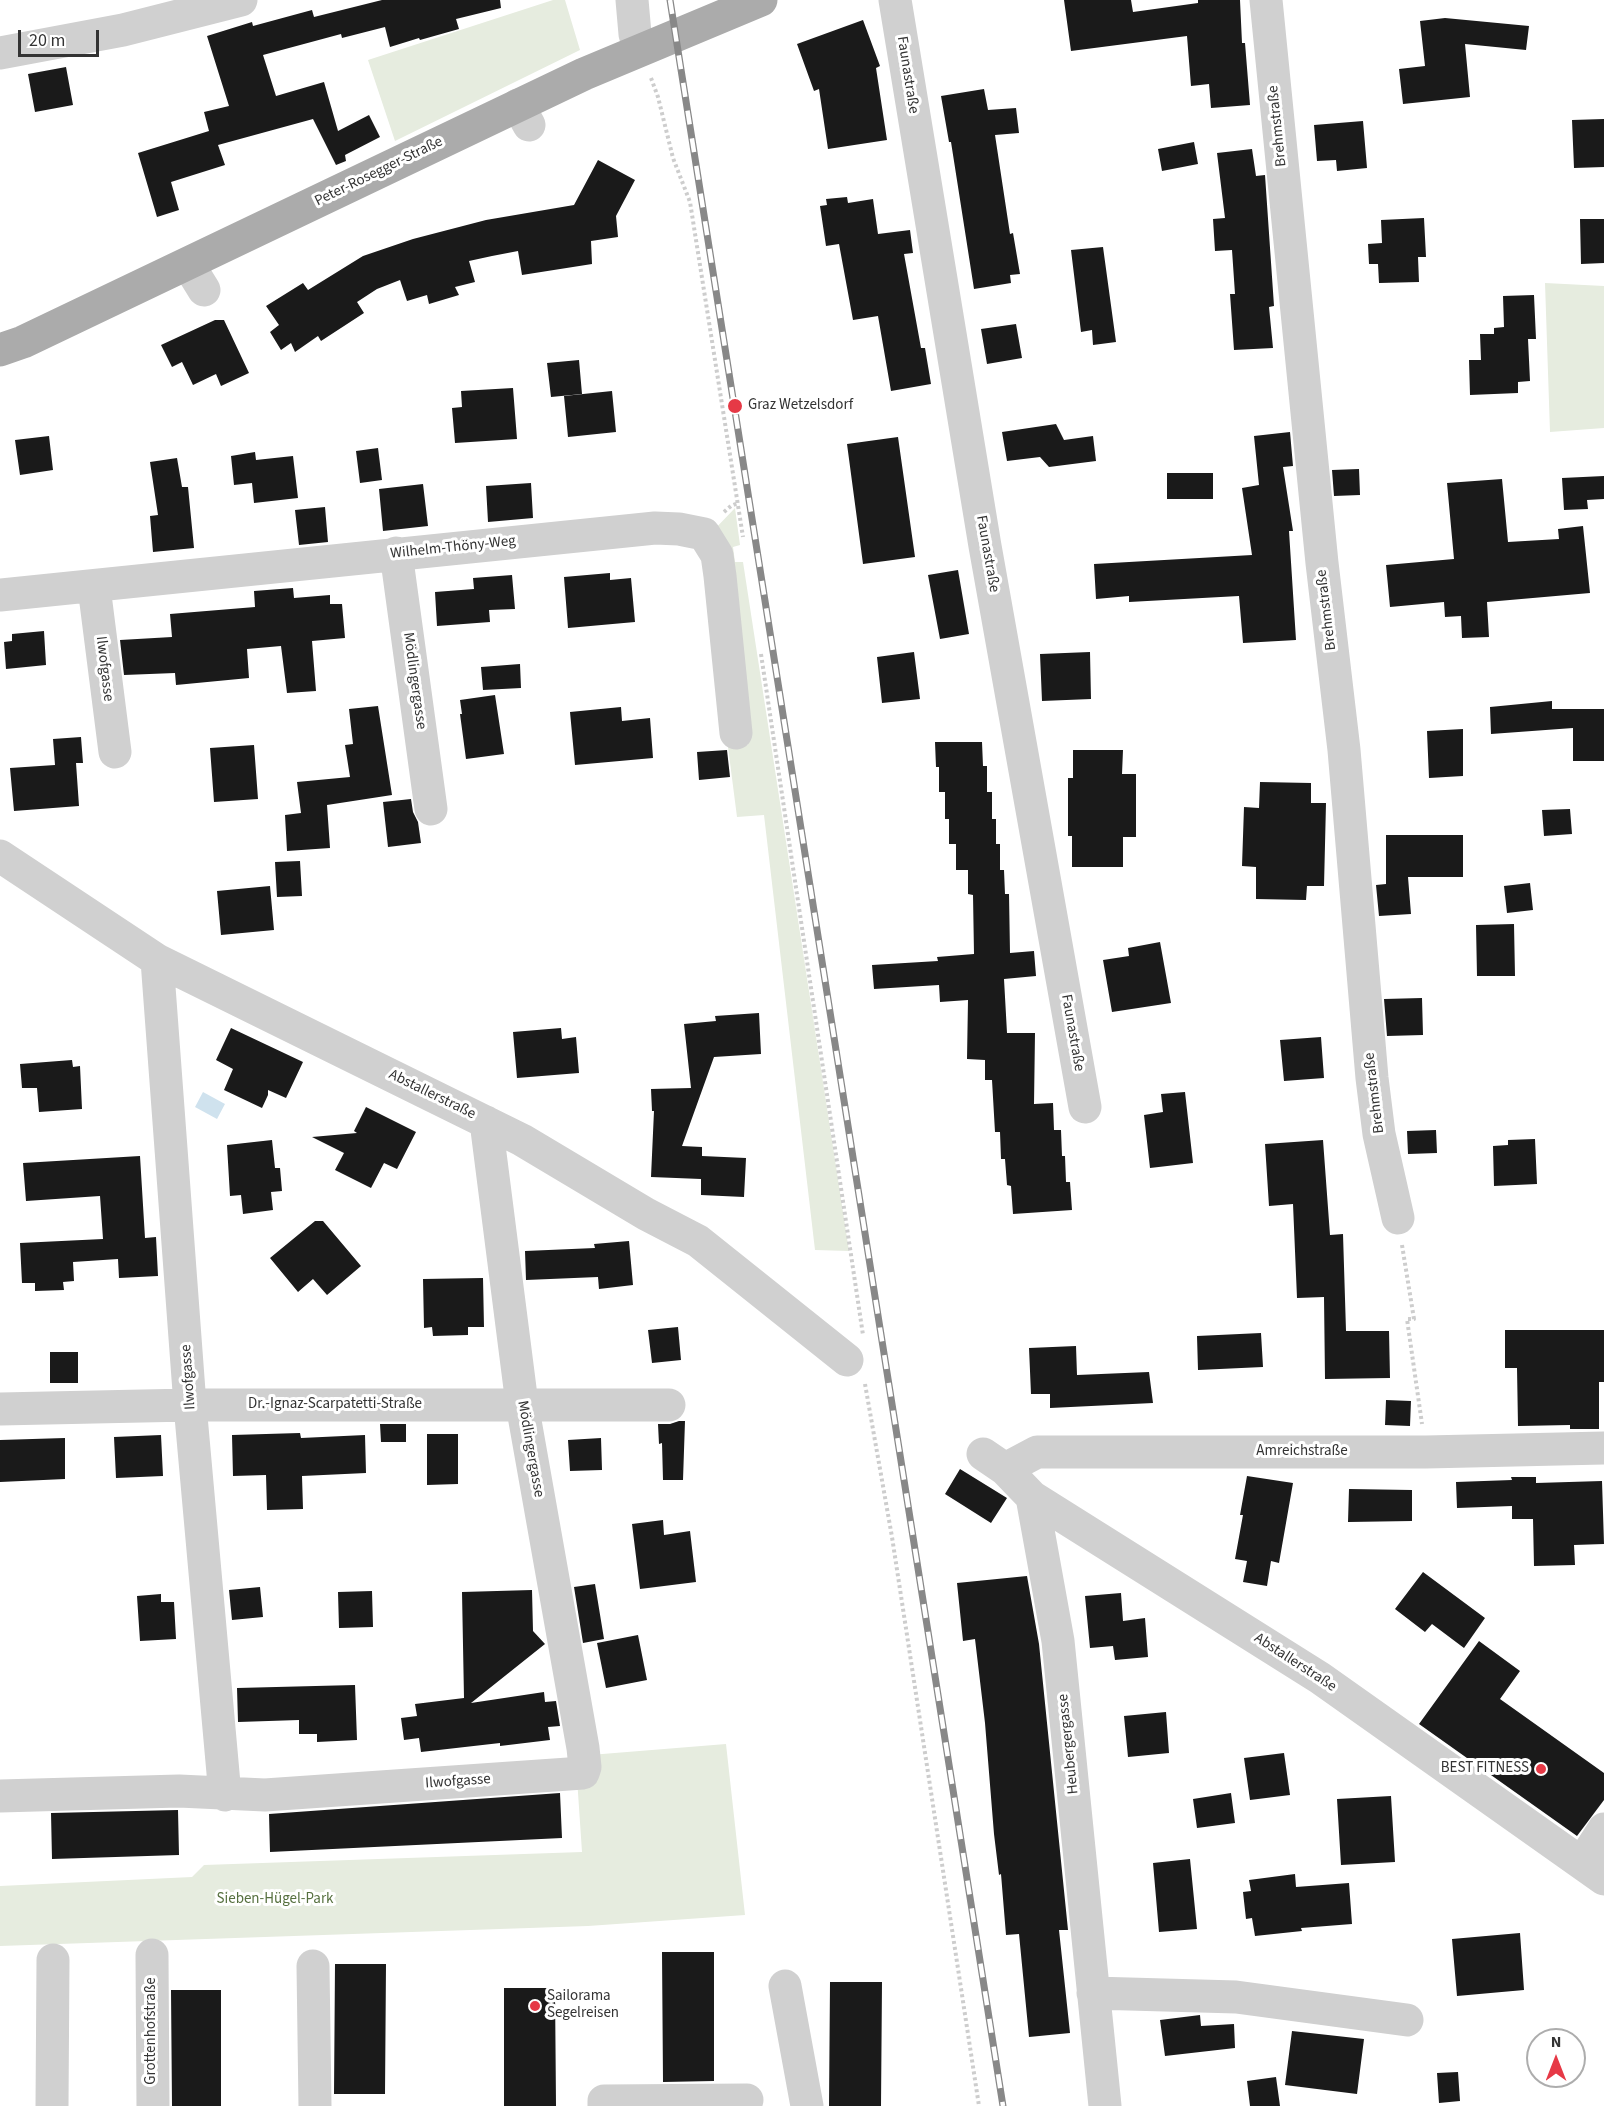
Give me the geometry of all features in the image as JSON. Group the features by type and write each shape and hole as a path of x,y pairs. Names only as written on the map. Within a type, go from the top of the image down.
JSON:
{"main road":[{"name":"Peter-Rosegger-Straße","path":"0,350 196,277 524,115 644,62 760,0"}],"street":[{"path":"0,53 123,30 242,0"},
{"path":"632,0 635,34 644,62"},
{"name":"Faunastraße","path":"895,0 983,535 1085,1107"},
{"name":"Brehmstraße","path":"1266,0 1317,517 1344,750 1372,1078 1379,1134 1398,1218"},
{"name":"Wilhelm-Thöny-Weg","path":"0,595 396,553 655,528 679,529 704,534 717,555 736,733"},
{"name":"Mödlingergasse","path":"396,553 431,809"},
{"name":"Ilwofgasse","path":"94,586 115,752"},
{"name":"Abstallerstraße","path":"0,856 157,960 522,1140 646,1214 698,1241 855,1350"},
{"name":"Ilwofgasse","path":"157,960 190,1405 225,1795"},
{"name":"Mödlingergasse","path":"486,1122 522,1404 583,1748 585,1767 583,1773"},
{"name":"Dr.-Ignaz-Scarpatetti-Straße","path":"0,1409 190,1405 669,1405"},
{"name":"Amreichstraße","path":"994,1462 1036,1452 1426,1452 1604,1448"},
{"name":"Abstallerstraße","path":"994,1462 1032,1497 1320,1678 1593,1871"},
{"name":"Heubergergasse","path":"1032,1497 1059,1641 1105,2106"},
{"name":"Ilwofgasse","path":"0,1796 179,1791 265,1796 583,1773"},
{"path":"1593,1871 1604,1828"},
{"name":"Grottenhofstraße","path":"152,1955 153,2106"},
{"path":"52,2106 53,1960"},
{"path":"313,1966 315,2106"},
{"path":"785,1986 807,2106"},
{"path":"1093,1993 1236,1996 1407,2020"},
{"path":"604,2106 604,2101 747,2100"}],"path":[{"path":"644,62 658,97 674,158 690,202 743,538"},
{"path":"759,642 855,1350 864,1377 892,1537 980,2106"},
{"path":"1398,1218 1414,1319 1407,1319 1426,1452"}],"green space":[{"path":"553,0 565,0 580,50 395,141 368,60"},
{"path":"1545,283 1604,286 1604,428 1550,432"},
{"path":"735,508 740,545 733,547 735,562 743,562 849,1251 815,1250 764,815 737,817 728,747 748,745 736,657 711,533"},
{"name":"Sieben-Hügel-Park","path":"726,1744 745,1915 588,1926 0,1946 0,1886 192,1877 204,1865 582,1852 577,1778 590,1755"}],"water":[{"path":"203,1092 225,1104 217,1119 195,1107"}],"building":[{"path":"382,0 500,0 501,8 456,19 459,29 390,47 385,27 342,38 341,34 263,55 276,96 324,82 338,131 369,115 380,137 345,155 346,161 336,165 313,119 218,145 225,165 171,182 179,210 157,217 138,153 209,131 204,112 229,106 207,36 252,22 253,26 312,10 314,17"},
{"path":"1064,0 1131,0 1133,12 1198,3 1198,0 1240,0 1242,43 1245,43 1250,105 1211,108 1209,84 1191,86 1187,36 1071,51"},
{"path":"1445,18 1529,26 1526,50 1465,44 1470,97 1403,104 1399,69 1425,66 1420,21"},
{"path":"863,20 880,66 876,68 887,140 828,149 819,89 814,91 797,44"},
{"path":"66,67 73,105 35,112 28,74"},
{"path":"984,89 988,110 1016,108 1019,133 995,135 1010,234 1013,233 1020,274 1010,275 1011,283 974,289 951,142 949,142 941,96"},
{"path":"1604,119 1604,167 1574,168 1572,120"},
{"path":"1363,121 1367,168 1337,171 1336,160 1317,161 1314,125"},
{"path":"1194,142 1198,164 1162,171 1158,149"},
{"path":"1252,149 1256,176 1265,175 1274,306 1269,307 1273,348 1234,350 1230,294 1235,294 1232,250 1215,251 1213,219 1225,218 1217,153"},
{"path":"598,160 635,180 616,216 618,237 591,241 592,264 522,275 518,251 492,256 469,261 475,282 455,287 459,295 429,304 427,295 407,301 400,280 377,289 357,302 364,313 321,341 318,336 295,352 291,343 281,350 270,332 279,325 266,306 303,283 308,290 363,256 413,239 486,220 574,205"},
{"path":"847,197 848,203 873,199 878,234 910,230 913,253 904,254 921,348 925,348 931,384 891,391 878,316 853,320 839,244 826,246 820,206 827,205 826,199"},
{"path":"1424,218 1426,257 1418,257 1419,282 1379,283 1378,264 1369,264 1368,244 1382,243 1381,220"},
{"path":"1580,219 1604,219 1604,263 1581,264"},
{"path":"1103,247 1116,342 1093,345 1092,330 1081,332 1071,250"},
{"path":"1534,295 1536,339 1528,339 1530,381 1518,382 1518,393 1470,395 1469,360 1481,360 1480,334 1494,334 1494,328 1504,327 1503,296"},
{"path":"215,320 224,320 249,373 221,386 216,374 193,385 182,362 172,367 161,345"},
{"path":"1016,324 1022,358 987,364 981,329"},
{"path":"579,360 582,394 551,397 547,363"},
{"path":"513,388 517,439 455,443 452,408 462,407 461,391"},
{"path":"612,391 616,432 568,437 564,396"},
{"path":"1056,424 1064,440 1093,436 1096,461 1049,467 1040,457 1007,461 1002,432"},
{"path":"1290,432 1293,466 1283,467 1293,531 1289,531 1296,640 1243,643 1239,596 1129,602 1129,596 1096,599 1094,564 1252,555 1242,488 1259,485 1254,436"},
{"path":"49,436 53,470 20,475 15,440"},
{"path":"898,437 915,557 863,564 847,444"},
{"path":"378,448 382,480 360,483 356,451"},
{"path":"255,452 256,460 293,456 298,498 254,503 252,483 234,485 231,456"},
{"path":"177,458 182,487 188,487 194,548 153,552 150,516 158,515 150,462"},
{"path":"1359,469 1360,495 1334,496 1332,470"},
{"path":"1167,473 1213,473 1213,499 1167,499"},
{"path":"1604,476 1604,499 1587,500 1588,509 1564,510 1562,478"},
{"path":"1502,479 1508,542 1559,539 1558,529 1583,526 1590,593 1487,602 1489,637 1462,638 1461,616 1445,617 1444,602 1390,607 1386,565 1454,559 1447,483"},
{"path":"531,483 533,518 488,522 486,486"},
{"path":"423,484 428,526 383,531 379,489"},
{"path":"325,507 328,542 299,545 295,510"},
{"path":"958,570 969,634 940,639 928,575"},
{"path":"610,573 610,580 631,578 635,622 568,628 564,577"},
{"path":"512,575 515,609 489,610 490,622 437,626 435,592 474,589 473,578"},
{"path":"293,588 294,598 330,595 330,604 342,604 345,638 312,641 316,691 287,693 281,646 247,649 249,678 176,685 175,673 124,675 120,640 172,637 170,614 255,607 254,591"},
{"path":"44,631 46,665 6,669 4,642 12,641 12,634"},
{"path":"914,652 920,699 882,703 877,657"},
{"path":"1090,652 1091,699 1042,701 1040,654"},
{"path":"520,664 521,688 483,690 481,667"},
{"path":"495,695 504,754 466,759 460,700"},
{"path":"1552,701 1552,709 1604,709 1604,761 1573,761 1573,728 1491,734 1490,707"},
{"path":"378,706 392,795 327,805 330,848 287,851 285,815 301,813 297,782 350,777 345,745 353,744 349,709"},
{"path":"621,707 622,721 650,718 653,758 575,765 570,712"},
{"path":"1463,729 1463,776 1429,778 1427,731"},
{"path":"81,737 83,763 76,763 79,806 14,811 10,768 55,765 53,739"},
{"path":"935,742 982,742 983,766 987,766 987,792 992,792 992,819 996,819 996,844 1000,844 1000,870 1004,870 1005,894 1009,894 1010,953 1034,951 1036,976 1004,979 1007,1033 1035,1033 1034,1104 1053,1103 1054,1130 1061,1130 1062,1156 1065,1156 1066,1182 1070,1182 1072,1210 1013,1214 1011,1186 1007,1185 1005,1159 1001,1159 1000,1132 995,1132 992,1080 985,1080 985,1060 967,1059 968,1000 940,1002 939,985 874,989 872,965 938,961 937,957 974,954 973,895 968,894 968,870 956,870 956,844 949,844 949,819 945,819 945,792 939,792 939,767 936,767"},
{"path":"254,745 258,799 214,802 210,748"},
{"path":"727,750 730,777 699,780 697,752"},
{"path":"1073,750 1123,750 1122,774 1136,774 1136,837 1123,837 1123,867 1072,867 1072,836 1068,836 1068,778 1073,778"},
{"path":"1260,782 1311,783 1311,803 1326,803 1324,886 1307,886 1306,900 1256,899 1256,867 1242,866 1244,807 1259,808"},
{"path":"411,799 421,843 388,847 383,802"},
{"path":"1570,809 1572,834 1544,836 1542,810"},
{"path":"1386,835 1463,835 1463,877 1408,877 1411,914 1379,916 1376,885 1386,884"},
{"path":"300,861 302,896 277,897 275,862"},
{"path":"1530,883 1533,910 1507,913 1504,886"},
{"path":"270,886 274,930 221,935 217,891"},
{"path":"1514,924 1515,976 1477,976 1476,925"},
{"path":"1160,942 1171,1003 1112,1012 1103,960 1129,956 1128,948"},
{"path":"1422,998 1423,1035 1387,1036 1384,999"},
{"path":"759,1013 761,1054 714,1057 682,1146 702,1147 702,1156 746,1158 744,1197 701,1195 701,1179 651,1177 654,1111 652,1111 651,1089 691,1088 684,1024 716,1021 715,1016"},
{"path":"231,1028 303,1062 286,1098 268,1090 262,1108 224,1090 233,1069 216,1060"},
{"path":"561,1028 562,1039 576,1037 579,1073 517,1078 513,1032"},
{"path":"1321,1037 1324,1078 1284,1081 1280,1040"},
{"path":"72,1060 73,1067 80,1066 82,1109 39,1112 37,1088 22,1088 20,1064"},
{"path":"1185,1092 1193,1163 1150,1168 1144,1115 1163,1112 1161,1094"},
{"path":"366,1107 416,1132 397,1169 384,1163 371,1188 335,1170 344,1153 312,1137 357,1133 354,1131"},
{"path":"1436,1130 1437,1153 1408,1154 1407,1131"},
{"path":"1535,1139 1537,1184 1494,1186 1493,1146 1508,1145 1508,1140"},
{"path":"272,1140 275,1168 280,1168 282,1191 271,1192 273,1210 243,1214 241,1195 230,1196 227,1145"},
{"path":"1323,1140 1330,1235 1343,1234 1346,1331 1389,1331 1390,1378 1325,1379 1324,1297 1297,1298 1293,1204 1269,1206 1265,1144"},
{"path":"140,1156 145,1238 156,1237 158,1276 119,1278 118,1259 73,1262 74,1281 63,1282 64,1290 35,1291 35,1283 22,1283 20,1243 103,1239 100,1196 26,1201 23,1163"},
{"path":"315,1221 323,1221 361,1266 327,1295 313,1279 298,1292 270,1258"},
{"path":"629,1241 633,1285 599,1289 598,1277 526,1280 525,1251 595,1248 594,1244"},
{"path":"483,1278 484,1327 468,1327 468,1335 433,1336 432,1327 424,1328 423,1279"},
{"path":"678,1327 681,1360 652,1363 648,1330"},
{"path":"1505,1330 1604,1330 1604,1382 1599,1382 1599,1429 1570,1429 1570,1425 1518,1426 1517,1368 1505,1368"},
{"path":"1261,1333 1263,1367 1198,1370 1197,1336"},
{"path":"1076,1346 1077,1375 1149,1372 1153,1403 1050,1408 1050,1394 1031,1394 1029,1348"},
{"path":"50,1352 78,1352 78,1383 50,1383"},
{"path":"1386,1400 1411,1401 1410,1426 1385,1425"},
{"path":"685,1421 683,1480 663,1480 662,1443 659,1444 658,1424"},
{"path":"380,1424 406,1424 406,1442 381,1442"},
{"path":"300,1433 301,1438 365,1435 366,1473 302,1476 303,1509 267,1510 266,1475 233,1476 232,1435"},
{"path":"427,1434 458,1434 458,1484 427,1485"},
{"path":"161,1435 163,1476 116,1478 114,1437"},
{"path":"65,1438 65,1479 0,1482 0,1440"},
{"path":"601,1438 602,1470 570,1471 568,1440"},
{"path":"960,1469 1007,1498 991,1523 945,1494"},
{"path":"1247,1476 1293,1483 1279,1563 1271,1561 1267,1586 1243,1582 1247,1561 1235,1559"},
{"path":"1511,1477 1536,1477 1536,1483 1602,1481 1604,1544 1574,1545 1575,1565 1534,1566 1533,1519 1512,1519 1512,1506 1457,1508 1456,1482 1512,1480"},
{"path":"1349,1489 1412,1490 1412,1521 1348,1522"},
{"path":"663,1520 664,1535 690,1531 696,1582 640,1589 632,1524"},
{"path":"1423,1572 1485,1618 1464,1648 1432,1624 1425,1632 1395,1609"},
{"path":"1027,1576 1039,1644 1068,1930 1059,1930 1070,2033 1029,2037 1019,1934 1006,1935 975,1639 963,1641 957,1583"},
{"path":"595,1584 604,1639 583,1643 574,1587"},
{"path":"260,1587 263,1617 232,1620 229,1590"},
{"path":"532,1590 533,1631 545,1644 471,1703 544,1692 545,1702 556,1701 560,1726 548,1727 550,1740 421,1752 419,1738 404,1740 401,1718 417,1716 415,1704 464,1698 462,1592"},
{"path":"372,1591 373,1627 339,1628 338,1592"},
{"path":"1121,1593 1123,1621 1145,1618 1148,1657 1115,1660 1113,1646 1090,1648 1085,1596"},
{"path":"161,1594 161,1602 174,1602 176,1639 140,1641 137,1596"},
{"path":"638,1635 647,1680 606,1688 597,1643"},
{"path":"1479,1641 1520,1671 1500,1699 1604,1773 1604,1800 1577,1836 1419,1724"},
{"path":"355,1685 357,1740 317,1742 317,1734 299,1734 299,1720 238,1722 237,1688"},
{"path":"1166,1712 1169,1753 1128,1757 1124,1716"},
{"path":"1284,1753 1290,1795 1250,1800 1244,1758"},
{"path":"560,1793 562,1838 270,1852 269,1814"},
{"path":"1231,1793 1235,1823 1197,1828 1193,1799"},
{"path":"1391,1796 1395,1862 1341,1865 1337,1799"},
{"path":"178,1810 179,1855 52,1859 51,1813"},
{"path":"1190,1859 1197,1929 1159,1932 1153,1863"},
{"path":"1295,1874 1296,1887 1349,1883 1352,1924 1301,1928 1302,1931 1255,1936 1252,1918 1246,1919 1243,1892 1251,1891 1249,1880"},
{"path":"1520,1933 1524,1990 1457,1996 1452,1939"},
{"path":"662,1952 714,1952 714,2081 663,2082"},
{"path":"335,1964 386,1964 385,2094 334,2094"},
{"path":"830,1982 882,1982 881,2106 829,2106"},
{"path":"504,1988 555,1988 556,2106 504,2106"},
{"path":"171,1990 221,1990 221,2106 172,2106"},
{"path":"1200,2015 1201,2026 1234,2024 1235,2048 1165,2056 1160,2020"},
{"path":"1292,2031 1364,2039 1357,2094 1285,2085"},
{"path":"1458,2072 1460,2101 1439,2103 1437,2073"},
{"path":"1276,2077 1280,2106 1250,2106 1247,2081"}],"railway":[{"path":"670,0 1003,2106"}],"place":[{"name":"Graz Wetzelsdorf","path":"735,406"},
{"name":"BEST FITNESS","path":"1541,1769"},
{"name":"Sailorama Segelreisen","path":"535,2006"}]}
